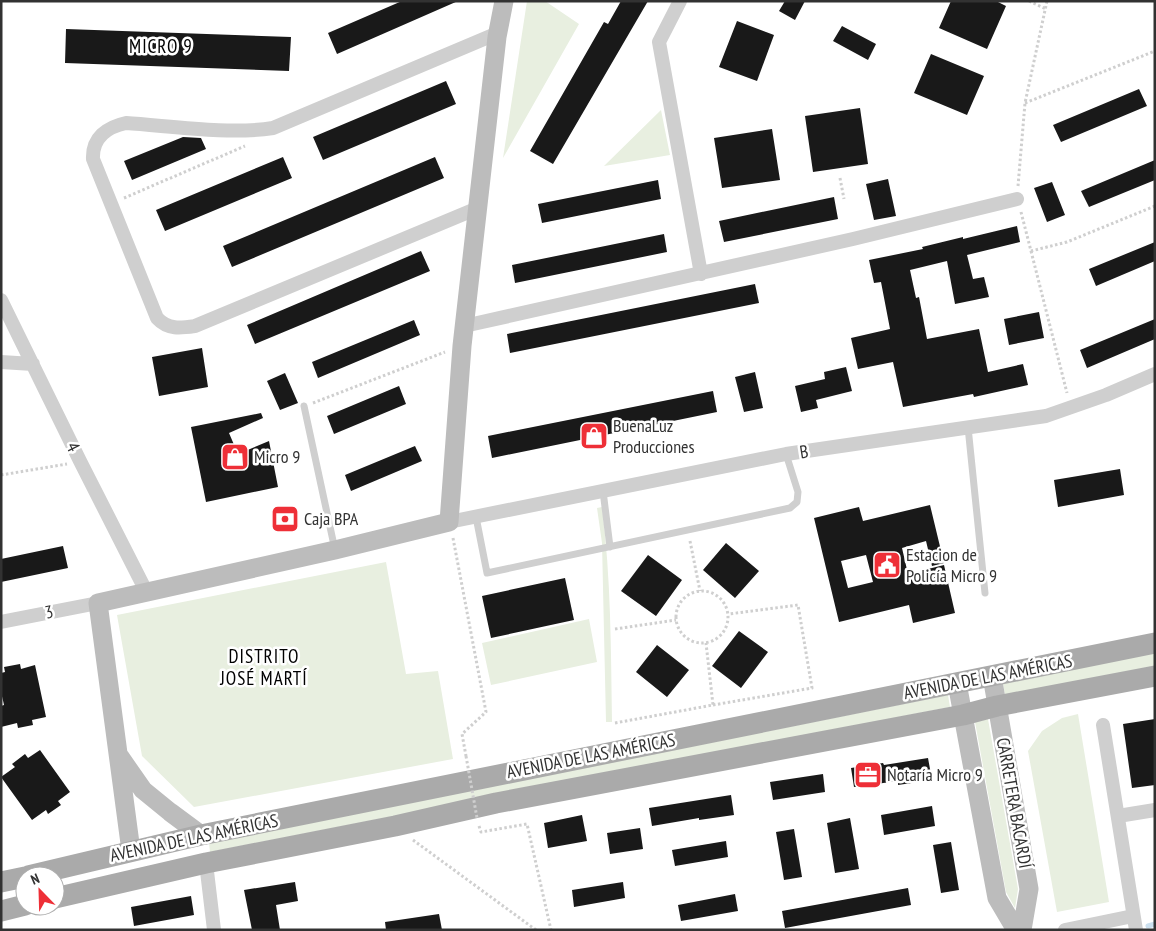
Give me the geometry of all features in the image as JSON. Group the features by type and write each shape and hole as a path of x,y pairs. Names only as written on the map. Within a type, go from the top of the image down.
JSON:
{"main road":[{"name":"AVENIDA DE LAS AMÉRICAS","path":"65,867 201,835 1155,643"},
{"name":"AVENIDA DE LAS AMÉRICAS","path":"65,896 206,863 395,826 496,803 963,715 997,706 1155,676"},
{"path":"201,835 206,863"},
{"name":"AVENIDA DE LAS AMÉRICAS","path":"1,882 15,879"},
{"path":"1,911 15,908"}],"street":[{"path":"131,851 98,603 336,550 449,522 464,326 498,33 504,1"},
{"path":"680,1 659,42 701,274"},
{"path":"478,208 195,326 176,328 163,324 157,318 110,204 92,152 94,145 104,132 126,123 221,130 273,128 498,33"},
{"path":"464,326 701,274 1017,200"},
{"name":"4","path":"1,300 147,593"},
{"path":"1,362 33,364"},
{"name":"B","path":"449,522 786,454 1046,416 1071,408 1155,374"},
{"name":"3","path":"1,622 98,603"},
{"name":"CARRETERA BACARDÍ","path":"992,676 1029,889 1022,930"},
{"name":"CARRETERA BACARDÍ","path":"957,683 997,898 1016,930"},
{"path":"1065,930 1134,923 1103,725"},
{"path":"117,754 143,790 201,835"},
{"path":"1118,816 1155,810"},
{"path":"206,863 214,930"}],"lane":[{"path":"304,406 336,550"},
{"path":"968,427 985,593"},
{"path":"476,517 488,573 790,508 797,502 798,492 786,454"},
{"path":"603,491 610,547"}],"path":[{"path":"1029,1 1046,9"},
{"path":"1048,1 1025,103 1017,200 1071,408"},
{"path":"1025,103 1155,51"},
{"path":"840,178 844,199"},
{"path":"1031,251 1067,242 1155,206"},
{"path":"304,406 462,346"},
{"path":"1,475 80,461"},
{"path":"449,522 486,712 462,734 476,818 481,832 527,824 551,930"},
{"path":"688,530 700,591"},
{"path":"700,591 717,595 724,602 729,614 727,627 722,635 706,643 697,643 690,640 679,628 676,620 680,604 685,598 700,591"},
{"path":"615,723 812,688 798,605 729,614"},
{"path":"615,629 676,620"},
{"path":"706,643 713,705"},
{"path":"395,826 536,930"}],"green space":[{"path":"527,1 545,1 579,24 503,158"},
{"path":"661,110 670,155 604,166"},
{"path":"602,507 609,587 612,722 606,722 602,543 597,508"},
{"path":"386,562 406,674 438,671 453,759 194,807 142,756 117,615"},
{"path":"589,619 597,662 491,685 482,643"},
{"path":"1155,652 1155,666 1005,695 1003,683"},
{"path":"948,695 950,707 210,852 209,843"},
{"path":"1078,714 1109,902 1057,912 1028,751 1042,731 1062,718"},
{"path":"988,719 1018,889 1015,908 1006,892 975,722"}],"building":[{"path":"402,1 458,1 337,54 328,33"},
{"path":"621,1 648,1 553,164 530,151 604,22 608,24"},
{"path":"785,1 805,1 795,20 779,11"},
{"path":"951,1 996,1 1006,6 987,49 939,28"},
{"path":"737,21 774,35 757,81 719,67"},
{"path":"842,26 876,44 868,60 833,41"},
{"path":"66,29 291,37 289,71 65,63"},
{"path":"931,54 984,76 967,115 914,93"},
{"path":"446,81 456,104 323,160 313,137"},
{"path":"1139,89 1147,106 1061,142 1053,125"},
{"path":"860,108 868,164 813,172 805,116"},
{"path":"772,129 780,180 722,188 714,138"},
{"path":"183,137 201,138 206,149 132,180 124,161"},
{"path":"283,157 292,178 165,231 156,210"},
{"path":"435,157 444,178 232,267 223,246"},
{"path":"1155,160 1155,180 1089,207 1081,191"},
{"path":"888,179 896,216 874,220 866,184"},
{"path":"658,180 661,199 542,223 538,204"},
{"path":"1052,182 1065,215 1047,222 1034,188"},
{"path":"834,197 838,219 724,242 719,221"},
{"path":"1017,226 1020,242 967,255 973,279 984,277 989,297 955,304 947,261 910,270 916,298 919,297 927,339 979,329 988,372 1023,364 1028,385 974,397 973,394 903,407 893,362 858,369 851,338 890,329 881,282 874,283 869,260"},
{"path":"664,234 667,252 515,283 512,265"},
{"path":"1155,242 1155,261 1096,286 1089,269"},
{"path":"421,251 430,271 255,344 247,325"},
{"path":"755,284 759,303 510,353 507,334"},
{"path":"1039,312 1044,338 1009,345 1004,319"},
{"path":"1155,319 1155,339 1087,368 1080,350"},
{"path":"414,320 420,335 318,378 312,362"},
{"path":"202,348 208,387 159,396 152,357"},
{"path":"846,367 852,391 816,400 818,408 801,412 795,386 825,379 824,372"},
{"path":"755,372 763,408 744,412 735,377"},
{"path":"285,373 298,403 280,410 267,381"},
{"path":"399,386 406,404 334,434 327,416"},
{"path":"713,391 717,412 492,458 488,436"},
{"name":"Micro 9","path":"261,413 263,418 229,433 238,454 269,441 278,487 206,502 191,427"},
{"path":"415,446 422,461 351,491 345,475"},
{"path":"1120,469 1124,495 1058,507 1054,480"},
{"name":"Estacion de Policía Micro 9","path":"930,505 944,563 932,566 926,541 902,548 908,574 944,565 955,613 913,623 909,605 839,622 814,518 859,507 863,521","holes":["866,555 873,582 848,588 841,561"]},
{"path":"726,543 759,571 735,598 703,570"},
{"path":"63,546 68,568 1,582 1,559"},
{"path":"648,555 682,580 656,616 621,591"},
{"path":"565,578 574,620 491,638 482,596"},
{"path":"739,631 768,652 741,688 712,666"},
{"path":"657,645 689,670 667,697 636,672"},
{"path":"20,664 21,669 35,665 46,717 32,720 33,725 18,728 17,723 1,727 1,706 4,705 1,692 1,673 5,672 4,667"},
{"path":"1155,719 1155,785 1132,788 1123,724"},
{"path":"40,750 70,792 58,801 61,805 48,814 46,810 32,820 1,777 15,767 12,764 25,754 28,758"},
{"path":"928,758 932,780 898,785 898,781 854,787 851,768"},
{"path":"823,774 825,792 773,800 770,782"},
{"path":"731,795 734,815 699,820 699,818 652,826 649,808"},
{"path":"932,806 935,826 884,835 881,815"},
{"path":"582,815 587,841 548,848 544,823"},
{"path":"850,818 859,869 835,873 827,823"},
{"path":"640,828 643,849 610,854 607,833"},
{"path":"794,829 802,877 784,880 776,832"},
{"path":"726,841 728,857 675,866 672,850"},
{"path":"951,842 959,890 941,893 933,845"},
{"path":"295,882 298,901 276,905 280,930 252,930 244,890"},
{"path":"623,882 625,898 574,907 572,890"},
{"path":"908,888 911,905 785,928 782,911"},
{"path":"735,894 738,911 681,921 678,905"},
{"path":"191,896 194,915 134,926 131,907"},
{"path":"439,914 442,930 386,930 385,922"}],"waterway":[{"path":"1148,926 1155,924"}],"place":[{"name":"BuenaLuz Producciones","path":"594,436"},
{"name":"Micro 9","path":"235,457"},
{"name":"Caja BPA","path":"285,519"},
{"name":"Estacion de Policía Micro 9","path":"887,565"},
{"name":"Notaría Micro 9","path":"868,775"}],"district":[{"name":"MICRO 9","path":"161,46"},
{"name":"DISTRITO JOSÉ MARTÍ","path":"264,667"}]}
